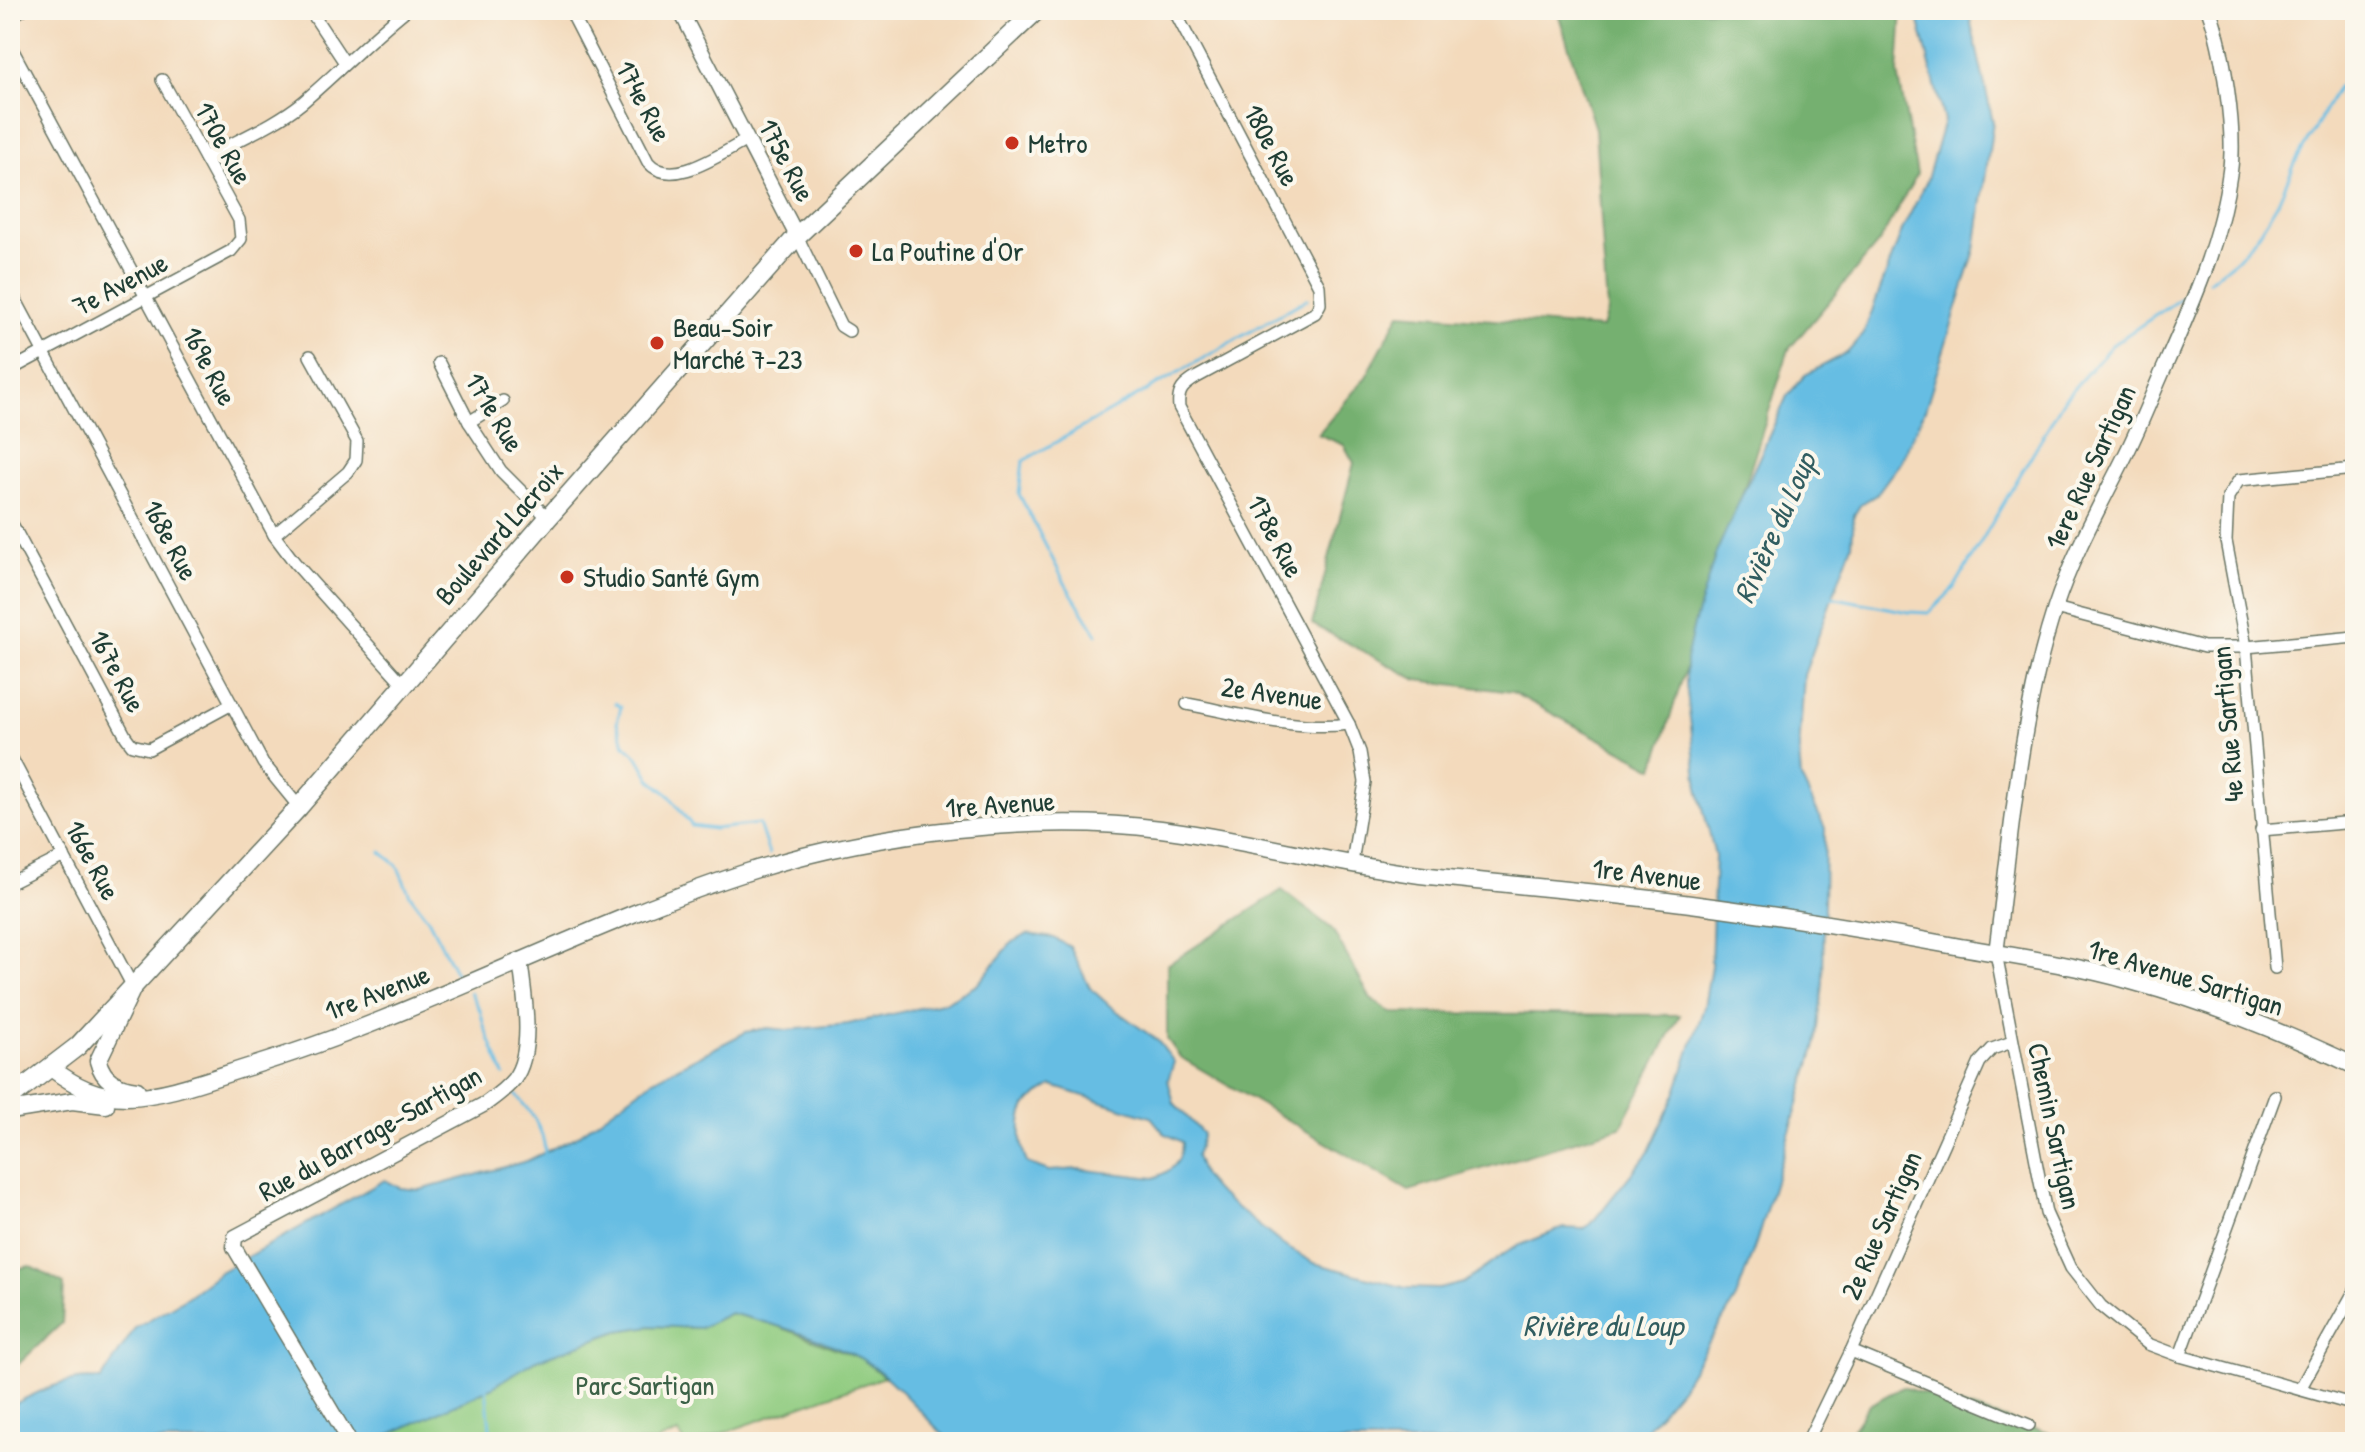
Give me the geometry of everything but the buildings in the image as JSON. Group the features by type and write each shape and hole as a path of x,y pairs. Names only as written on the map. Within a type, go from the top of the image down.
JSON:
{"main road":[{"name":"Boulevard Lacroix","path":"10,1098 78,1046 299,807 797,236 1037,10"},
{"name":"1re Avenue","path":"51,1068 82,1090 98,1094 126,1097 162,1093 376,1023 648,908 761,868 877,842 1003,826 1155,828 1414,874 1661,900 1996,953"},
{"name":"1re Avenue Sartigan","path":"1996,953 2131,981 2263,1023 2355,1066"},
{"path":"133,987 98,1061 101,1073 108,1081 129,1089 162,1093"},
{"path":"10,1111 72,1101 105,1105 136,1103 162,1093"}],"street":[{"path":"10,17 22,10"},
{"path":"310,10 345,63"},
{"path":"205,158 302,103 406,10"},
{"name":"174e Rue","path":"570,10 648,162 655,170 680,173 747,140"},
{"name":"175e Rue","path":"680,10 841,326 849,331"},
{"name":"180e Rue","path":"1174,10 1319,286 1320,304"},
{"name":"1ere Rue Sartigan","path":"1996,953 2023,748 2036,679 2055,608 2077,553 2128,451 2185,321 2218,234 2231,169 2231,124 2209,10"},
{"name":"169e Rue","path":"10,45 274,535 295,563 404,685"},
{"name":"170e Rue","path":"162,80 239,220 241,231"},
{"name":"7e Avenue","path":"10,370 231,251 241,239 241,231"},
{"name":"168e Rue","path":"10,289 263,763 299,807"},
{"name":"178e Rue","path":"1320,304 1306,319 1188,382 1178,396 1179,407 1349,724 1360,752 1365,782 1352,863"},
{"path":"274,535 348,472 356,460 357,441 310,356"},
{"name":"171e Rue","path":"439,363 469,422 501,471 548,518"},
{"path":"469,422 503,401"},
{"name":"4e Rue Sartigan","path":"2275,968 2246,647 2226,541 2228,497 2239,480 2355,469"},
{"name":"167e Rue","path":"10,520 14,536 132,745 149,749 232,704"},
{"path":"2055,608 2204,647 2246,647 2355,637"},
{"name":"2e Avenue","path":"1187,704 1305,725 1326,727 1349,724"},
{"name":"166e Rue","path":"10,755 133,987"},
{"path":"2261,830 2355,822"},
{"path":"10,883 64,856"},
{"name":"Chemin Sartigan","path":"1996,953 2046,1213 2071,1268 2101,1306 2148,1344 2180,1356 2355,1405"},
{"name":"Rue du Barrage-Sartigan","path":"350,1442 234,1247 235,1237 485,1104 503,1091 516,1077 526,1032 520,960"},
{"name":"2e Rue Sartigan","path":"1807,1442 1980,1062 1992,1049 2012,1042"},
{"path":"2180,1356 2275,1096"},
{"path":"2300,1389 2355,1290"},
{"path":"1851,1351 2029,1425"}],"green space":[{"path":"1557,10 1902,10 1898,73 1917,174 1880,241 1789,349 1740,501 1716,553 1693,628 1686,667 1654,768 1512,692 1417,680 1312,624 1354,463 1344,445 1318,434 1366,377 1400,313 1602,328 1607,311 1595,129"},
{"path":"1282,890 1332,929 1371,999 1391,1013 1680,1015 1621,1127 1409,1191 1180,1057 1167,1039 1167,965"},
{"path":"30,1266 64,1284 62,1323 10,1372 10,1270"},
{"name":"Parc Sartigan","path":"730,1313 772,1324 861,1358 884,1377 697,1442 685,1442 678,1433 656,1442 364,1442 384,1437 486,1390 534,1361 618,1331 651,1326 700,1328"},
{"path":"1902,1387 2078,1442 1844,1442 1869,1405"}],"water":[{"name":"Rivière du Loup","path":"1916,10 1968,10 1993,122 1975,250 1925,410 1901,461 1876,495 1861,504 1854,515 1852,544 1804,675 1799,752 1801,778 1825,828 1823,984 1816,1045 1757,1240 1736,1298 1681,1388 1635,1442 951,1442 895,1386 860,1358 796,1332 730,1313 700,1328 651,1326 618,1331 534,1361 493,1387 384,1437 364,1442 10,1442 10,1406 65,1383 101,1380 135,1328 187,1297 220,1272 385,1180 400,1188 420,1190 527,1161 576,1137 653,1080 746,1032 848,1024 946,1002 977,985 1012,942 1028,934 1054,938 1070,947 1090,988 1158,1041 1174,1062 1168,1080 1174,1103 1203,1134 1196,1156 1203,1176 1216,1191 1283,1245 1314,1263 1406,1288 1439,1289 1463,1283 1513,1248 1563,1228 1583,1229 1591,1224 1648,1153 1676,1092 1704,1007 1711,966 1715,856 1698,788 1686,660 1716,553 1787,396 1805,375 1847,353 1863,335 1903,228 1926,183 1944,121","holes":["1052,1086 1151,1117 1164,1133 1182,1142 1175,1165 1154,1178 1078,1169 1049,1171 1027,1163 1021,1140 1023,1115 1030,1101"]}],"waterway":[{"path":"2209,281 2237,259 2258,235 2338,87 2355,77"},
{"path":"1831,597 1929,613 1954,588 2065,398 2112,345 2187,294"},
{"path":"1097,634 1066,585 1019,494 1023,461 1307,299"},
{"path":"615,703 621,707 617,723 625,745 692,826 714,829 759,824 769,854"},
{"path":"381,852 397,865 410,895 428,919 457,975"},
{"path":"470,992 480,1010 504,1075"},
{"path":"512,1091 539,1127 545,1153"},
{"path":"486,1387 490,1429 495,1442"}],"place":[{"name":"Metro","path":"1012,143"},
{"name":"La Poutine d'Or","path":"856,251"},
{"name":"Beau-Soir Marché 7-23","path":"657,343"},
{"name":"Studio Santé Gym","path":"567,577"}]}
